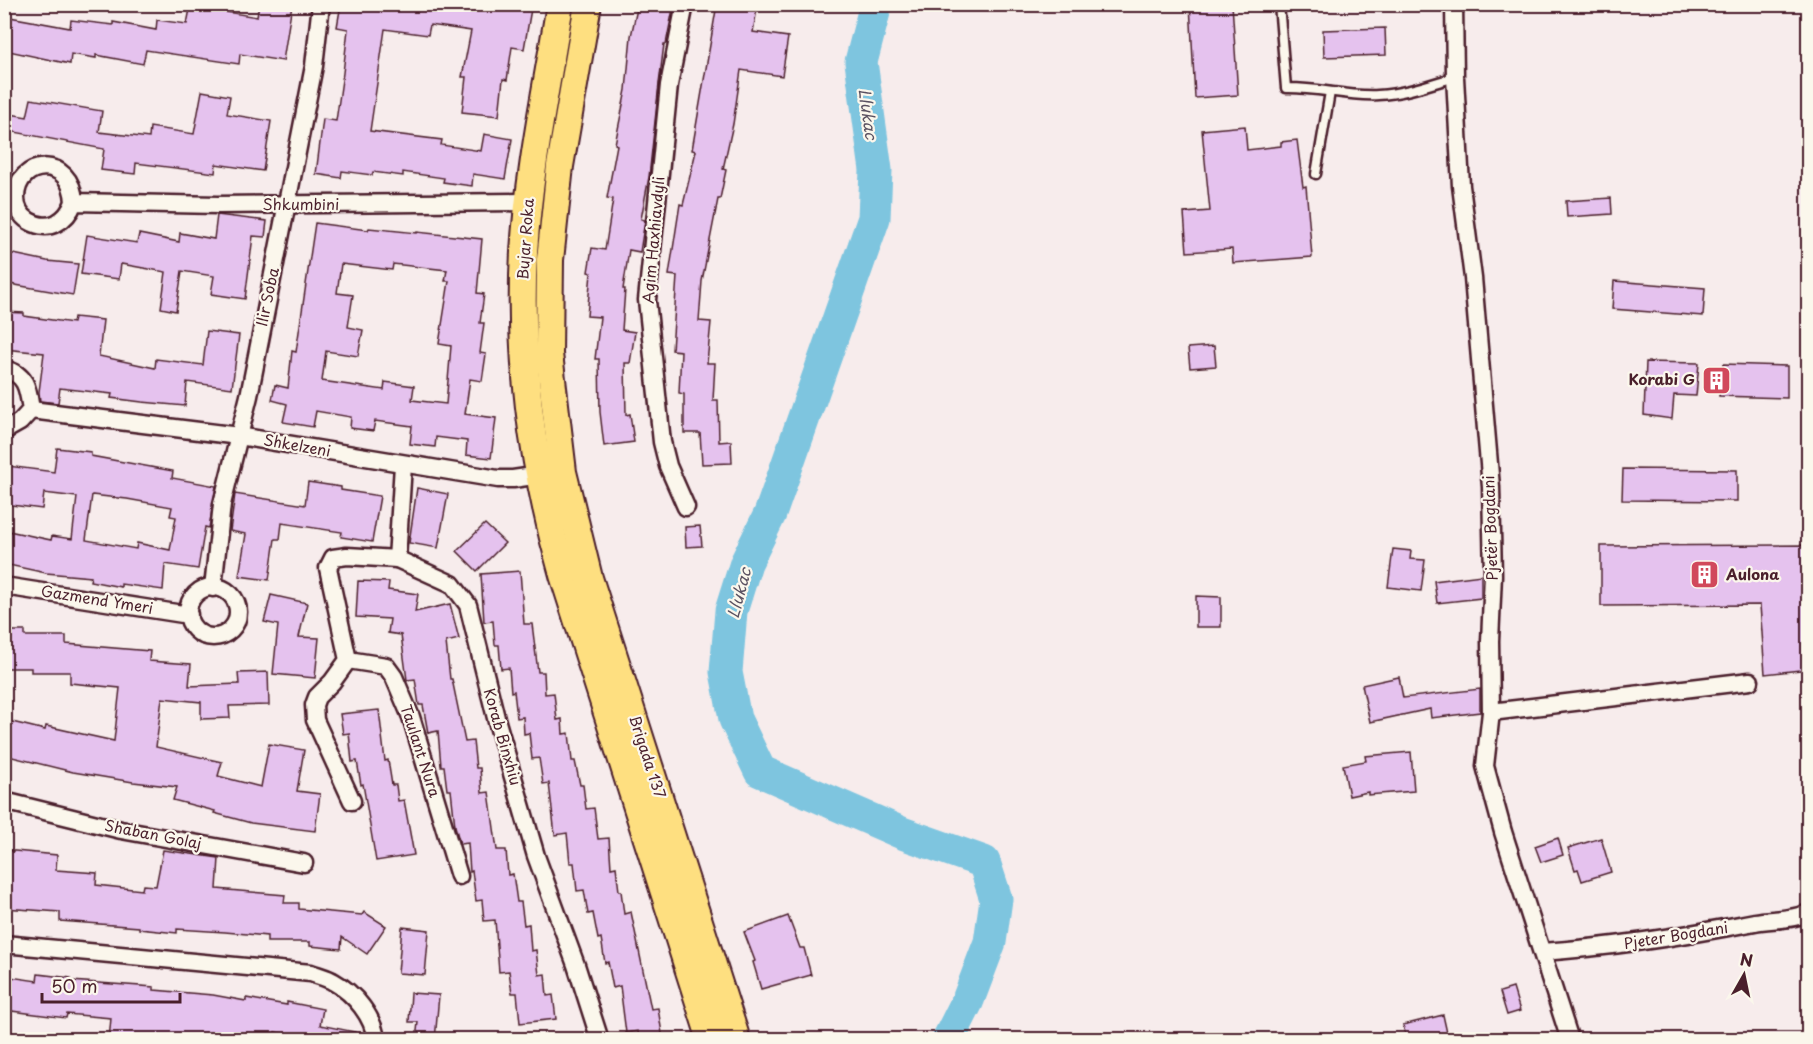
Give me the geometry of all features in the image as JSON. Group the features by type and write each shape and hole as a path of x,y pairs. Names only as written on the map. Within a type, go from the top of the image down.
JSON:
{"main road":[{"name":"Bujar Roka","path":"551,474 530,418 524,350 523,281 528,202 560,4"},
{"name":"Bujar Roka","path":"551,474 550,260 560,166 588,4"},
{"name":"Brigada 137","path":"551,474 551,535 711,1040"},
{"name":"Brigada 137","path":"551,474 589,578 738,1040"}],"street":[{"name":"Ilir Soba","path":"213,588 222,504 249,396 287,205 314,66 321,4"},
{"name":"Agim Haxhiavdyli","path":"686,4 669,86 647,300 662,442 668,466 686,507"},
{"name":"Pjetër Bogdani","path":"1454,4 1455,77 1461,186 1473,278 1491,487 1493,575 1490,641 1491,712 1485,766 1503,832 1570,1040"},
{"name":"Shkumbini","path":"74,202 287,205 528,202"},
{"path":"4,369 15,371 28,387 31,410 20,422 4,431"},
{"name":"Shkelzeni","path":"31,410 239,436 498,479 551,474"},
{"path":"352,801 315,720 314,705 317,697 332,682 348,660 328,568 333,558 347,556 398,559 403,465"},
{"name":"Korab Binxhiu","path":"398,559 452,584 468,605 497,722 536,856 576,965 600,1040"},
{"name":"Gazmend Ymeri","path":"4,586 189,615"},
{"path":"213,588 228,592 237,604 237,619 232,628 220,636 205,636 193,627 189,615 190,603 195,595 213,588"},
{"name":"Taulant Nura","path":"348,660 386,666 394,677 411,717 459,876"},
{"path":"1491,712 1750,681"},
{"name":"Shaban Golaj","path":"4,801 121,830 304,862"},
{"name":"Pjeter Bogdani","path":"1542,952 1606,947 1770,919 1799,917 1809,913"},
{"path":"4,944 311,973 334,981 350,993 366,1013 375,1030 376,1040"}],"lane":[{"path":"1279,4 1286,88 1379,95 1455,77"},
{"path":"1316,174 1330,92"}],"building":[{"path":"191,4 208,4 207,9 257,17 259,4 292,4 283,61 240,54 239,64 146,50 143,64 96,55 96,58 71,54 70,64 4,50 4,16 70,28 71,20 113,25 113,22 156,30 157,20 187,24"},
{"path":"341,4 486,4 505,8 508,4 531,9 524,49 512,47 507,80 503,79 499,116 462,112 466,77 462,77 471,31 430,25 428,35 385,29 370,131 442,140 441,145 481,151 484,134 512,139 505,179 473,174 472,186 443,182 444,178 403,172 403,176 342,171 341,178 316,174 323,119 336,121 348,29 337,27"},
{"path":"638,4 674,4 666,44 664,44 649,177 641,219 645,220 640,252 629,250 623,289 625,289 622,330 635,332 630,363 625,363 626,415 630,414 634,442 604,446 600,412 599,359 595,359 600,317 587,316 591,273 588,272 592,248 605,250 613,199 607,198 626,90 631,36"},
{"path":"717,4 732,4 757,9 753,32 788,37 782,76 741,70 723,169 726,170 702,281 699,321 711,322 707,363 715,363 713,400 718,400 719,442 731,441 732,463 702,464 700,433 684,433 684,394 679,393 681,351 672,350 677,276 669,275 680,204 683,205 696,151 692,150"},
{"path":"1190,4 1232,4 1238,95 1195,98"},
{"path":"1385,28 1386,55 1324,57 1323,30"},
{"path":"202,91 230,96 227,114 271,121 263,171 216,164 215,173 136,163 135,174 101,170 104,149 4,130 4,113 27,117 31,99 102,111 99,132 149,138 150,127 194,134"},
{"path":"1245,126 1247,150 1281,146 1281,142 1297,140 1303,187 1306,186 1312,257 1233,263 1232,249 1187,252 1184,213 1210,211 1202,130"},
{"path":"1611,198 1612,214 1567,217 1566,201"},
{"path":"217,215 267,221 265,237 253,236 245,299 211,294 214,276 182,271 176,311 161,308 166,272 121,264 119,279 81,274 87,235 137,243 139,234 179,242 180,233 214,239"},
{"path":"315,223 368,230 369,228 482,239 477,293 484,294 480,323 484,323 480,353 486,354 482,381 470,379 465,414 496,418 491,458 466,455 467,441 436,437 435,447 410,444 412,426 375,421 373,431 350,428 351,417 316,411 313,427 283,422 287,404 272,400 275,385 288,388 292,351 296,352","holes":["341,264 392,270 393,264 447,270 445,281 449,281 439,344 451,346 446,404 412,400 414,386 385,382 384,390 322,381 326,351 358,356 363,330 348,327 353,295 337,293"]},
{"path":"4,252 47,261 78,264 73,295 4,283"},
{"path":"1614,281 1705,288 1703,316 1612,309"},
{"path":"4,312 24,313 24,316 73,323 74,317 103,320 99,356 155,368 156,359 203,365 207,331 239,335 232,388 187,382 185,406 111,398 112,394 60,388 58,403 40,401 44,353 4,349"},
{"path":"1214,346 1216,366 1190,368 1188,348"},
{"path":"1646,362 1699,363 1696,396 1674,395 1672,419 1644,415"},
{"path":"1723,364 1787,366 1787,398 1719,396"},
{"path":"57,448 91,452 91,456 173,471 172,478 216,486 209,528 205,527 198,569 165,564 163,590 121,584 121,587 90,581 91,577 46,573 4,564 4,530 51,540 52,536 72,539 77,497 44,493 42,509 4,504 8,466 54,472","holes":["92,495 172,507 170,516 176,517 170,550 137,543 136,549 86,540"]},
{"path":"1623,469 1737,470 1737,501 1622,500"},
{"path":"308,482 380,496 372,542 341,537 342,532 282,523 280,539 275,539 269,580 239,576 246,534 230,531 235,494 305,505"},
{"path":"417,488 448,494 438,548 409,543"},
{"path":"485,524 505,543 477,571 457,551"},
{"path":"700,526 702,546 686,547 685,527"},
{"name":"Aulona","path":"1809,545 1809,669 1765,674 1760,605 1601,606 1601,546"},
{"path":"1393,549 1411,551 1410,559 1425,560 1421,591 1388,587"},
{"path":"520,571 524,624 532,624 538,672 544,672 545,694 554,693 557,720 562,719 563,734 569,733 572,761 575,761 580,785 583,785 586,809 594,808 598,839 609,838 611,868 616,867 624,914 631,912 651,1009 658,1008 663,1040 639,1040 638,1031 626,1033 620,986 613,988 608,962 605,963 601,938 598,939 593,913 588,914 584,890 577,891 574,863 570,863 567,833 555,835 549,783 543,784 539,758 532,759 529,733 524,734 523,717 517,718 514,691 511,692 509,668 501,669 499,645 495,645 493,621 484,622 481,574"},
{"path":"1481,575 1481,598 1437,603 1434,581"},
{"path":"358,581 389,582 388,590 418,594 415,612 450,604 459,639 446,642 450,679 452,679 465,742 473,741 476,768 480,768 482,793 489,792 497,850 506,850 508,875 513,874 517,902 521,902 524,925 529,924 531,951 536,950 539,975 545,974 547,996 553,995 556,1019 520,1023 517,993 512,993 509,971 499,972 495,920 484,921 482,900 476,901 472,871 470,872 468,843 460,844 455,826 451,790 447,790 444,766 441,766 438,731 428,733 423,705 419,705 415,679 407,680 401,635 388,633 390,619 356,617"},
{"path":"271,595 307,603 299,637 319,638 315,678 273,674 278,625 264,622"},
{"path":"1196,596 1221,597 1221,627 1196,627"},
{"path":"4,631 25,631 25,636 66,636 66,644 150,651 149,661 191,664 189,686 239,684 238,673 268,672 269,705 229,706 230,718 201,719 201,702 162,698 156,747 222,762 218,776 261,787 269,744 304,750 297,791 320,794 315,831 251,823 173,800 177,787 73,772 4,755 4,720 45,730 46,726 114,741 120,688 70,683 70,672 31,672 31,668 4,668"},
{"path":"1399,677 1403,698 1480,689 1480,712 1431,718 1430,709 1370,722 1362,685"},
{"path":"379,710 385,761 388,760 392,785 396,785 398,801 404,800 414,855 376,861 363,784 361,785 357,761 352,762 349,733 343,734 340,714"},
{"path":"1411,752 1414,791 1368,795 1368,792 1349,796 1343,765 1366,761 1365,756"},
{"path":"1558,838 1563,855 1541,862 1535,846"},
{"path":"1601,838 1611,872 1582,881 1578,869 1575,870 1568,848"},
{"path":"4,850 57,855 56,870 97,873 96,885 142,890 143,885 156,886 163,850 219,858 217,889 285,895 284,903 299,903 299,909 362,915 364,912 386,926 367,954 342,937 341,949 310,946 310,942 267,942 267,936 177,929 177,933 139,929 139,927 60,921 60,912 4,908"},
{"path":"788,916 800,948 804,948 811,975 761,989 753,962 755,961 744,932"},
{"path":"402,927 429,930 425,975 398,973"},
{"path":"38,974 71,978 71,981 154,987 154,990 213,995 246,1001 246,998 287,1005 287,1002 323,1009 320,1025 355,1032 355,1040 309,1040 275,1032 273,1040 109,1040 111,1018 67,1014 66,1018 4,1010 4,976 37,981"},
{"path":"1513,988 1520,1011 1507,1015 1500,992"},
{"path":"411,993 439,995 435,1040 416,1040 418,1022 409,1022"},
{"path":"1443,1015 1447,1033 1421,1040 1407,1040 1403,1025"}],"waterway":[{"name":"Llukac","path":"876,4 861,62 876,170 874,218 770,514 746,563 731,611 726,672 735,719 760,771 902,833 984,862 996,899 990,942 968,1000 948,1040"}],"place":[{"name":"Korabi G","path":"1716,380"},
{"name":"Aulona","path":"1705,575"}]}
